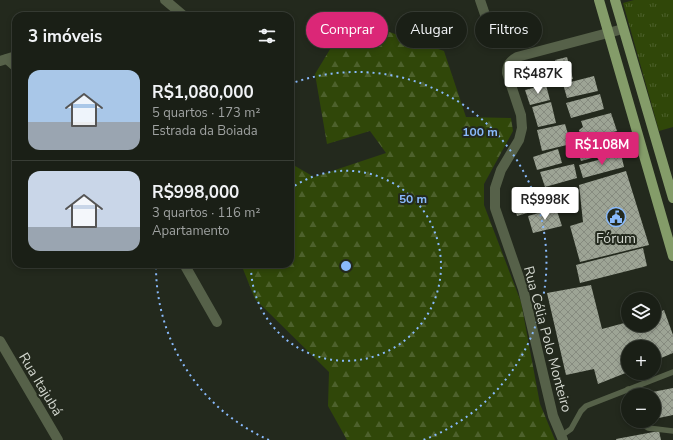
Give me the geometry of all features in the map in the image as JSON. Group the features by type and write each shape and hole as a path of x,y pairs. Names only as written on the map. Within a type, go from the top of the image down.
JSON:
{"main road":[{"path":"600,0 673,256"},
{"path":"615,0 673,198"}],"street":[{"path":"165,0 179,12"},
{"path":"480,0 484,12"},
{"name":"Rua Célia Polo Monteiro","path":"562,438 552,416 523,289 495,208 495,188 501,170 519,140 522,128 521,115 508,78 507,68 508,64 512,60 518,57 623,29"},
{"path":"186,268 217,322"},
{"name":"Rua Itajubá","path":"0,342 58,440"}],"lane":[{"path":"638,388 673,372"},
{"path":"562,438 571,429 581,411 586,406 621,395"},
{"path":"648,428 673,431"}],"green space":[{"path":"634,0 673,0 673,127 659,131 623,3"},
{"path":"388,32 396,34 396,48 435,48 444,51 466,117 511,118 513,131 484,184 484,205 521,302 540,404 555,440 347,440 328,406 329,372 255,299 243,268 294,268 294,165 314,177 386,153 370,131 327,144 315,74 331,48 388,48"}],"building":[{"path":"567,57 573,79 561,81 555,60"},
{"path":"551,65 556,80 533,86 531,79 528,80 526,72"},
{"path":"594,76 598,91 567,98 563,84"},
{"path":"546,85 550,100 530,105 525,90"},
{"path":"600,94 604,109 571,118 566,103"},
{"path":"551,102 556,123 538,127 532,107"},
{"path":"611,113 617,131 581,139 579,130 583,127 581,121"},
{"path":"565,124 571,144 542,151 537,130"},
{"path":"617,135 621,150 581,161 576,146"},
{"path":"558,149 562,163 537,170 533,157"},
{"path":"621,154 624,167 583,178 579,165"},
{"path":"574,164 577,178 545,187 540,172"},
{"path":"626,171 649,245 580,262 570,226 583,222 579,185"},
{"path":"537,194 541,209 517,216 513,200"},
{"path":"556,208 562,226 533,233 528,216"},
{"path":"643,248 647,266 580,283 576,265"},
{"path":"591,285 602,329 621,324 621,332 661,332 661,311 664,310 673,335 673,353 661,358 661,340 621,340 621,375 598,384 594,369 566,375 547,293"},
{"path":"673,388 673,415 661,418 661,390"},
{"path":"659,431 661,440 616,440 616,439"}],"place":[{"name":"Fórum","path":"616,217"}]}
